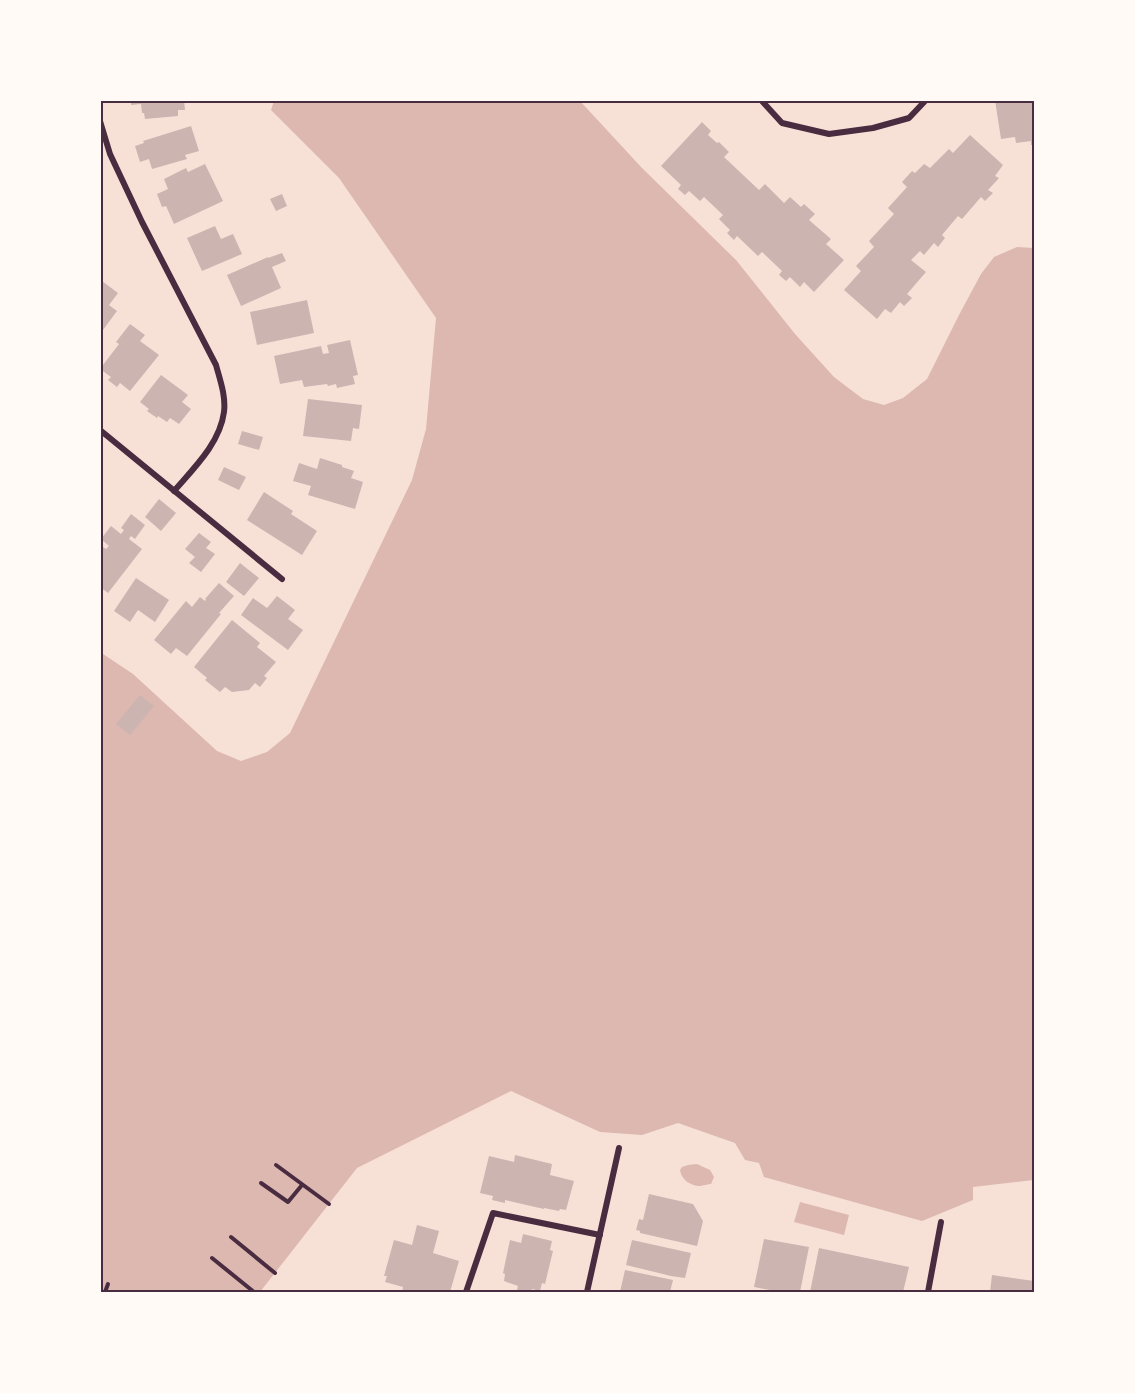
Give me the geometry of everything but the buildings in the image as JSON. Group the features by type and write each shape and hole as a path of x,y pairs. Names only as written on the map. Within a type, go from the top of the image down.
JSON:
{"street":[{"path":"761,100 782,123 829,134 873,129 909,118 926,100"},
{"path":"100,121 110,154 142,222 216,365 223,390 224,411 218,435 201,460 174,491"},
{"path":"100,430 282,579"},
{"path":"587,1293 619,1148"},
{"path":"466,1293 493,1214 600,1235"},
{"path":"928,1293 941,1222"}],"path":[{"path":"276,1165 328,1204"},
{"path":"261,1183 288,1202 302,1185"},
{"path":"231,1237 275,1273"},
{"path":"212,1258 254,1293"},
{"path":"105,1293 108,1284"}],"shaded area":[{"path":"274,101 580,101 642,168 736,260 795,334 834,377 863,399 884,405 903,398 927,379 981,274 994,257 1017,247 1034,248 1034,1180 973,1187 973,1200 922,1221 764,1177 759,1163 745,1160 735,1143 678,1123 642,1135 600,1132 511,1091 357,1168 260,1292 101,1292 100,652 133,674 217,751 241,761 267,752 290,733 412,480 426,429 436,318 339,178 271,110"},
{"path":"697,1164 710,1170 714,1177 711,1184 693,1185 682,1176 680,1170 682,1167"},
{"path":"800,1202 849,1215 844,1235 794,1222"}]}
